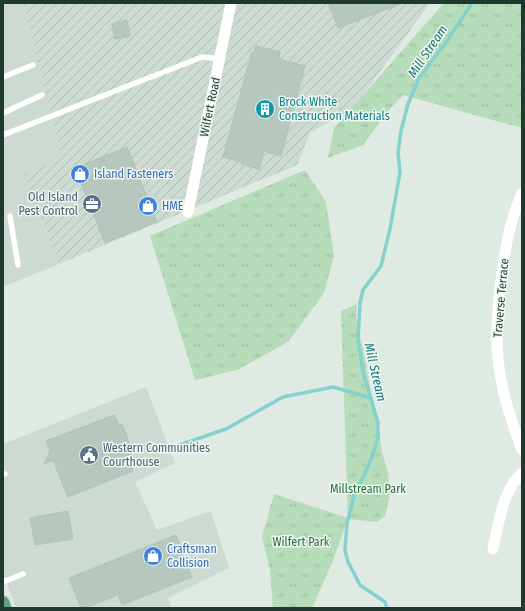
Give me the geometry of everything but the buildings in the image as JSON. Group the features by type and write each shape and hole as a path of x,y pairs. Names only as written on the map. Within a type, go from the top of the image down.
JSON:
{"main road":[{"path":"3,602 6,608"}],"street":[{"name":"Wilfert Road","path":"188,212 231,3"},
{"name":"Traverse Terrace","path":"522,194 514,212 505,251 499,288 497,350 502,388 512,423 522,450"},
{"path":"493,549 503,507 510,487 522,473"}],"lane":[{"path":"3,135 202,57 220,59"},
{"path":"3,77 33,65"},
{"path":"3,113 42,95"},
{"path":"10,216 18,265"},
{"path":"3,582 23,574"}],"shaded area":[{"path":"3,3 23,3 62,158 24,174 59,264 3,287"},
{"path":"23,3 428,3 427,7 354,107 310,133 297,165 59,264 24,174 62,158"},
{"path":"146,387 175,463 135,482 157,530 211,511 229,568 168,598 172,608 16,608 3,573 3,444"}],"green space":[{"path":"444,3 522,3 522,128 403,95 389,110 363,145 328,158 334,128"},
{"path":"305,170 326,202 334,256 324,293 288,342 237,370 195,380 150,236"},
{"path":"357,304 356,315 358,331 363,348 382,452 388,473 390,494 385,516 377,522 348,519 332,563 312,608 273,608 270,570 262,537 274,494 348,518 341,311"}],"waterway":[{"name":"Mill Stream","path":"387,608 385,602 360,585 348,562 345,550 347,524 354,496 370,462 378,438 378,423 363,372 358,340 360,303 363,290 381,266 390,229 400,172 398,152 401,131 408,104 419,78 445,44 472,3"},
{"path":"168,449 226,429 283,397 333,387 371,398"}],"place":[{"name":"Brock White Construction Materials","path":"265,109"},
{"name":"Island Fasteners","path":"80,174"},
{"name":"Old Island Pest Control","path":"92,204"},
{"name":"HME","path":"148,206"},
{"name":"Western Communities Courthouse","path":"89,455"},
{"name":"Craftsman Collision","path":"153,556"}],"park label":[{"name":"Millstream Park","path":"368,489"},
{"name":"Wilfert Park","path":"301,542"}]}
